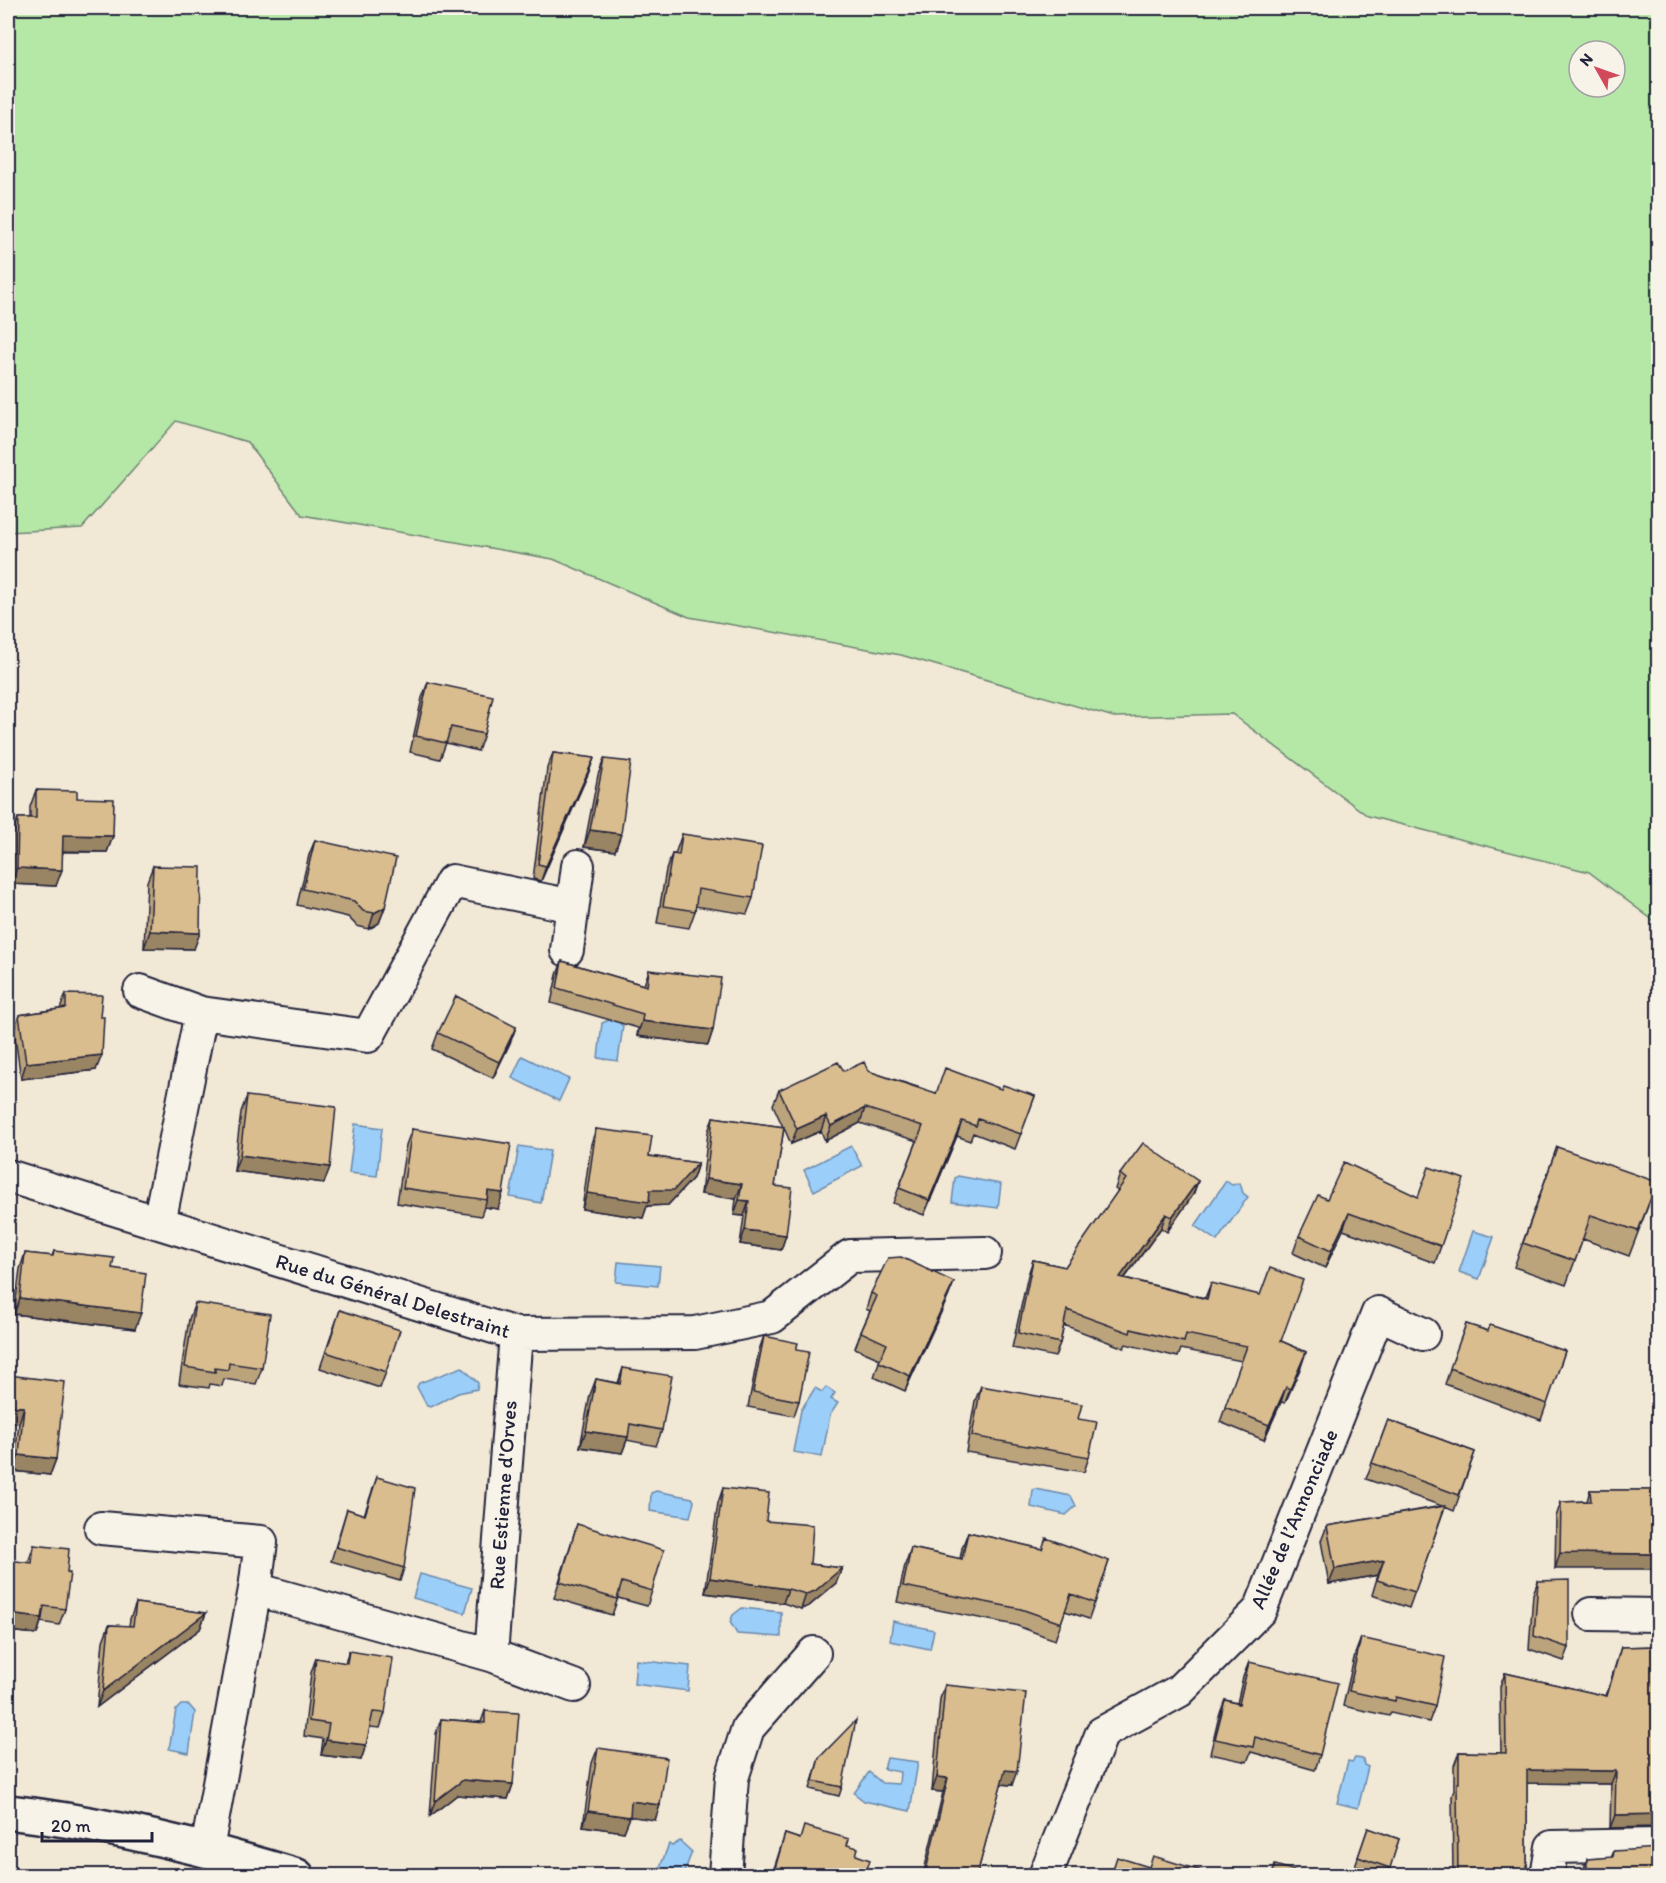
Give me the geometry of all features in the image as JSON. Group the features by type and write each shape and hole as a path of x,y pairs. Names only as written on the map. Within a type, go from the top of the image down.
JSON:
{"street":[{"path":"567,950 578,866"},
{"path":"140,991 201,1012 368,1036 452,881 572,906"},
{"path":"159,1223 201,1012"},
{"name":"Rue du Général Delestraint","path":"8,1176 516,1335 695,1333 772,1317 850,1256 985,1253"},
{"name":"Allée de l’Annonciade","path":"1045,1875 1101,1733 1179,1691 1260,1610 1378,1313 1423,1334"},
{"name":"Rue Estienne d'Orves","path":"491,1655 516,1335"},
{"path":"101,1528 261,1542 255,1589 207,1849"},
{"path":"255,1589 491,1655 574,1686"},
{"path":"1591,1614 1659,1615"},
{"path":"724,1875 732,1778 748,1728 814,1653"},
{"path":"8,1812 57,1818 207,1849 297,1875"},
{"path":"1547,1875 1552,1847 1659,1845"}],"green space":[{"path":"8,8 1658,8 1658,924 1589,872 1368,816 1232,714 1114,717 901,655 689,617 553,559 302,515 247,442 176,421 82,528 8,532"}],"water":[{"path":"614,1018 623,1026 618,1061 598,1058 602,1023"},
{"path":"522,1056 569,1079 559,1101 512,1078"},
{"path":"355,1124 382,1128 377,1176 349,1173"},
{"path":"519,1146 550,1151 541,1203 510,1197"},
{"path":"851,1146 862,1166 814,1191 804,1170"},
{"path":"958,1176 1001,1184 998,1208 952,1202 955,1178"},
{"path":"1226,1181 1232,1185 1240,1183 1243,1193 1248,1197 1217,1241 1195,1226"},
{"path":"1473,1231 1494,1237 1479,1279 1459,1272"},
{"path":"618,1262 660,1266 658,1286 616,1282"},
{"path":"462,1367 478,1383 477,1389 458,1393 431,1407 427,1406 417,1387 419,1383"},
{"path":"826,1387 835,1393 831,1399 838,1403 830,1415 822,1457 793,1452 801,1410 815,1388 822,1392"},
{"path":"1033,1490 1071,1496 1076,1506 1066,1515 1031,1507"},
{"path":"656,1491 692,1498 694,1501 690,1517 650,1511 651,1493"},
{"path":"420,1574 472,1588 465,1613 413,1598"},
{"path":"742,1608 781,1612 781,1637 737,1634 730,1622 733,1615"},
{"path":"893,1621 934,1630 930,1649 890,1641"},
{"path":"636,1660 690,1666 688,1691 634,1684"},
{"path":"181,1705 189,1705 195,1712 189,1753 169,1749 176,1710"},
{"path":"887,1758 918,1762 910,1811 864,1801 854,1793 869,1772 882,1783 899,1784 900,1772 884,1769"},
{"path":"1355,1758 1363,1759 1364,1765 1368,1767 1358,1808 1337,1803 1348,1761 1352,1762"},
{"path":"680,1841 692,1852 683,1875 657,1875 669,1844 672,1846"}],"building":[{"path":"428,682 493,696 484,734 451,727 446,743 416,736"},
{"path":"553,753 594,758 546,866 538,864"},
{"path":"604,759 631,762 621,834 590,830"},
{"path":"36,790 77,791 77,798 114,799 113,836 63,835 62,870 17,868 18,818 36,818"},
{"path":"682,834 762,846 753,898 698,889 695,911 663,906 672,854 679,855"},
{"path":"315,840 396,858 385,907 374,913 363,911 354,901 303,889"},
{"path":"153,866 201,867 200,933 150,931"},
{"path":"562,961 647,986 649,970 721,978 713,1030 642,1021 643,1014 557,988"},
{"path":"66,994 102,995 100,1017 104,1017 102,1055 26,1063 19,1015 66,1008"},
{"path":"456,996 516,1027 499,1062 438,1033"},
{"path":"838,1062 844,1071 864,1062 868,1071 936,1094 945,1068 1001,1089 1003,1085 1035,1096 1021,1134 978,1119 976,1126 962,1121 929,1200 899,1188 923,1126 865,1108 831,1126 826,1116 797,1129 779,1090"},
{"path":"247,1096 336,1107 330,1167 240,1155"},
{"path":"713,1117 784,1127 775,1186 792,1188 786,1235 745,1230 749,1201 739,1200 742,1184 706,1179"},
{"path":"412,1129 511,1144 503,1193 488,1191 487,1200 403,1188"},
{"path":"596,1129 652,1136 649,1156 698,1163 674,1190 650,1190 649,1202 587,1193"},
{"path":"1143,1143 1198,1181 1172,1217 1166,1214 1120,1277 1207,1299 1211,1283 1260,1295 1270,1268 1303,1280 1281,1341 1306,1352 1290,1389 1286,1387 1269,1425 1225,1407 1247,1346 1186,1334 1184,1342 1131,1329 1130,1333 1067,1310 1060,1343 1018,1333 1033,1260 1065,1267 1126,1179 1120,1174"},
{"path":"1557,1147 1657,1182 1638,1231 1591,1215 1575,1261 1523,1243"},
{"path":"1344,1162 1418,1197 1429,1167 1464,1179 1441,1246 1349,1213 1331,1251 1299,1236 1318,1195 1327,1199"},
{"path":"54,1251 114,1258 112,1268 146,1273 141,1313 20,1298 25,1253 53,1256"},
{"path":"901,1257 954,1282 910,1376 879,1362 887,1344 861,1332 877,1296 871,1293 888,1258"},
{"path":"195,1303 270,1314 262,1368 229,1363 228,1370 215,1368 215,1372 185,1367"},
{"path":"340,1310 400,1330 386,1372 326,1352"},
{"path":"1466,1324 1488,1331 1490,1325 1565,1351 1547,1404 1450,1368"},
{"path":"764,1336 798,1343 796,1350 809,1352 799,1401 753,1392"},
{"path":"623,1368 672,1376 662,1430 630,1424 628,1437 586,1431 596,1379 620,1384"},
{"path":"8,1375 65,1382 56,1459 19,1455 24,1407 8,1406"},
{"path":"981,1386 1082,1404 1078,1419 1097,1422 1089,1457 972,1436"},
{"path":"1388,1420 1475,1452 1459,1495 1372,1463"},
{"path":"377,1477 415,1488 404,1568 336,1547 347,1509 365,1515"},
{"path":"723,1488 769,1493 766,1521 813,1525 810,1564 842,1568 815,1591 806,1594 788,1589 710,1578"},
{"path":"1590,1490 1659,1490 1659,1554 1560,1553 1561,1502 1591,1501"},
{"path":"1445,1506 1415,1592 1377,1580 1384,1560 1335,1569 1327,1526"},
{"path":"577,1524 664,1550 652,1591 622,1582 617,1599 560,1582"},
{"path":"968,1532 1042,1549 1046,1538 1109,1561 1095,1603 1071,1594 1061,1623 1021,1609 903,1586 911,1548 962,1559"},
{"path":"34,1545 69,1549 67,1573 70,1573 65,1609 44,1606 42,1618 8,1614 8,1560 32,1563"},
{"path":"1569,1580 1569,1648 1534,1636 1538,1581"},
{"path":"136,1603 206,1613 103,1691 109,1625 133,1626"},
{"path":"1361,1638 1445,1657 1435,1706 1396,1697 1395,1701 1349,1691"},
{"path":"1659,1646 1659,1814 1615,1815 1616,1771 1527,1770 1527,1875 1458,1875 1459,1752 1506,1753 1505,1673 1607,1696 1621,1647"},
{"path":"349,1651 393,1658 385,1713 373,1712 366,1745 326,1740 329,1724 309,1721 316,1658 347,1663"},
{"path":"1249,1662 1338,1683 1320,1755 1255,1737 1253,1747 1215,1739 1225,1700 1239,1704"},
{"path":"945,1685 1026,1693 1017,1771 1005,1770 977,1875 925,1875 948,1778 937,1777"},
{"path":"485,1711 519,1713 513,1784 463,1780 435,1801 441,1719 485,1723"},
{"path":"856,1720 842,1787 813,1781 819,1758"},
{"path":"598,1748 667,1758 660,1805 631,1801 630,1817 588,1811"},
{"path":"804,1826 849,1839 847,1845 858,1848 856,1855 870,1860 865,1875 773,1875 785,1834 800,1839"},
{"path":"1368,1828 1399,1839 1390,1868 1358,1857"},
{"path":"1659,1848 1659,1875 1572,1875 1572,1872 1587,1872 1587,1859 1613,1857 1614,1851"},
{"path":"1153,1856 1205,1872 1204,1875 1111,1875 1117,1857 1149,1867"},
{"path":"1275,1865 1309,1875 1272,1875"}]}
